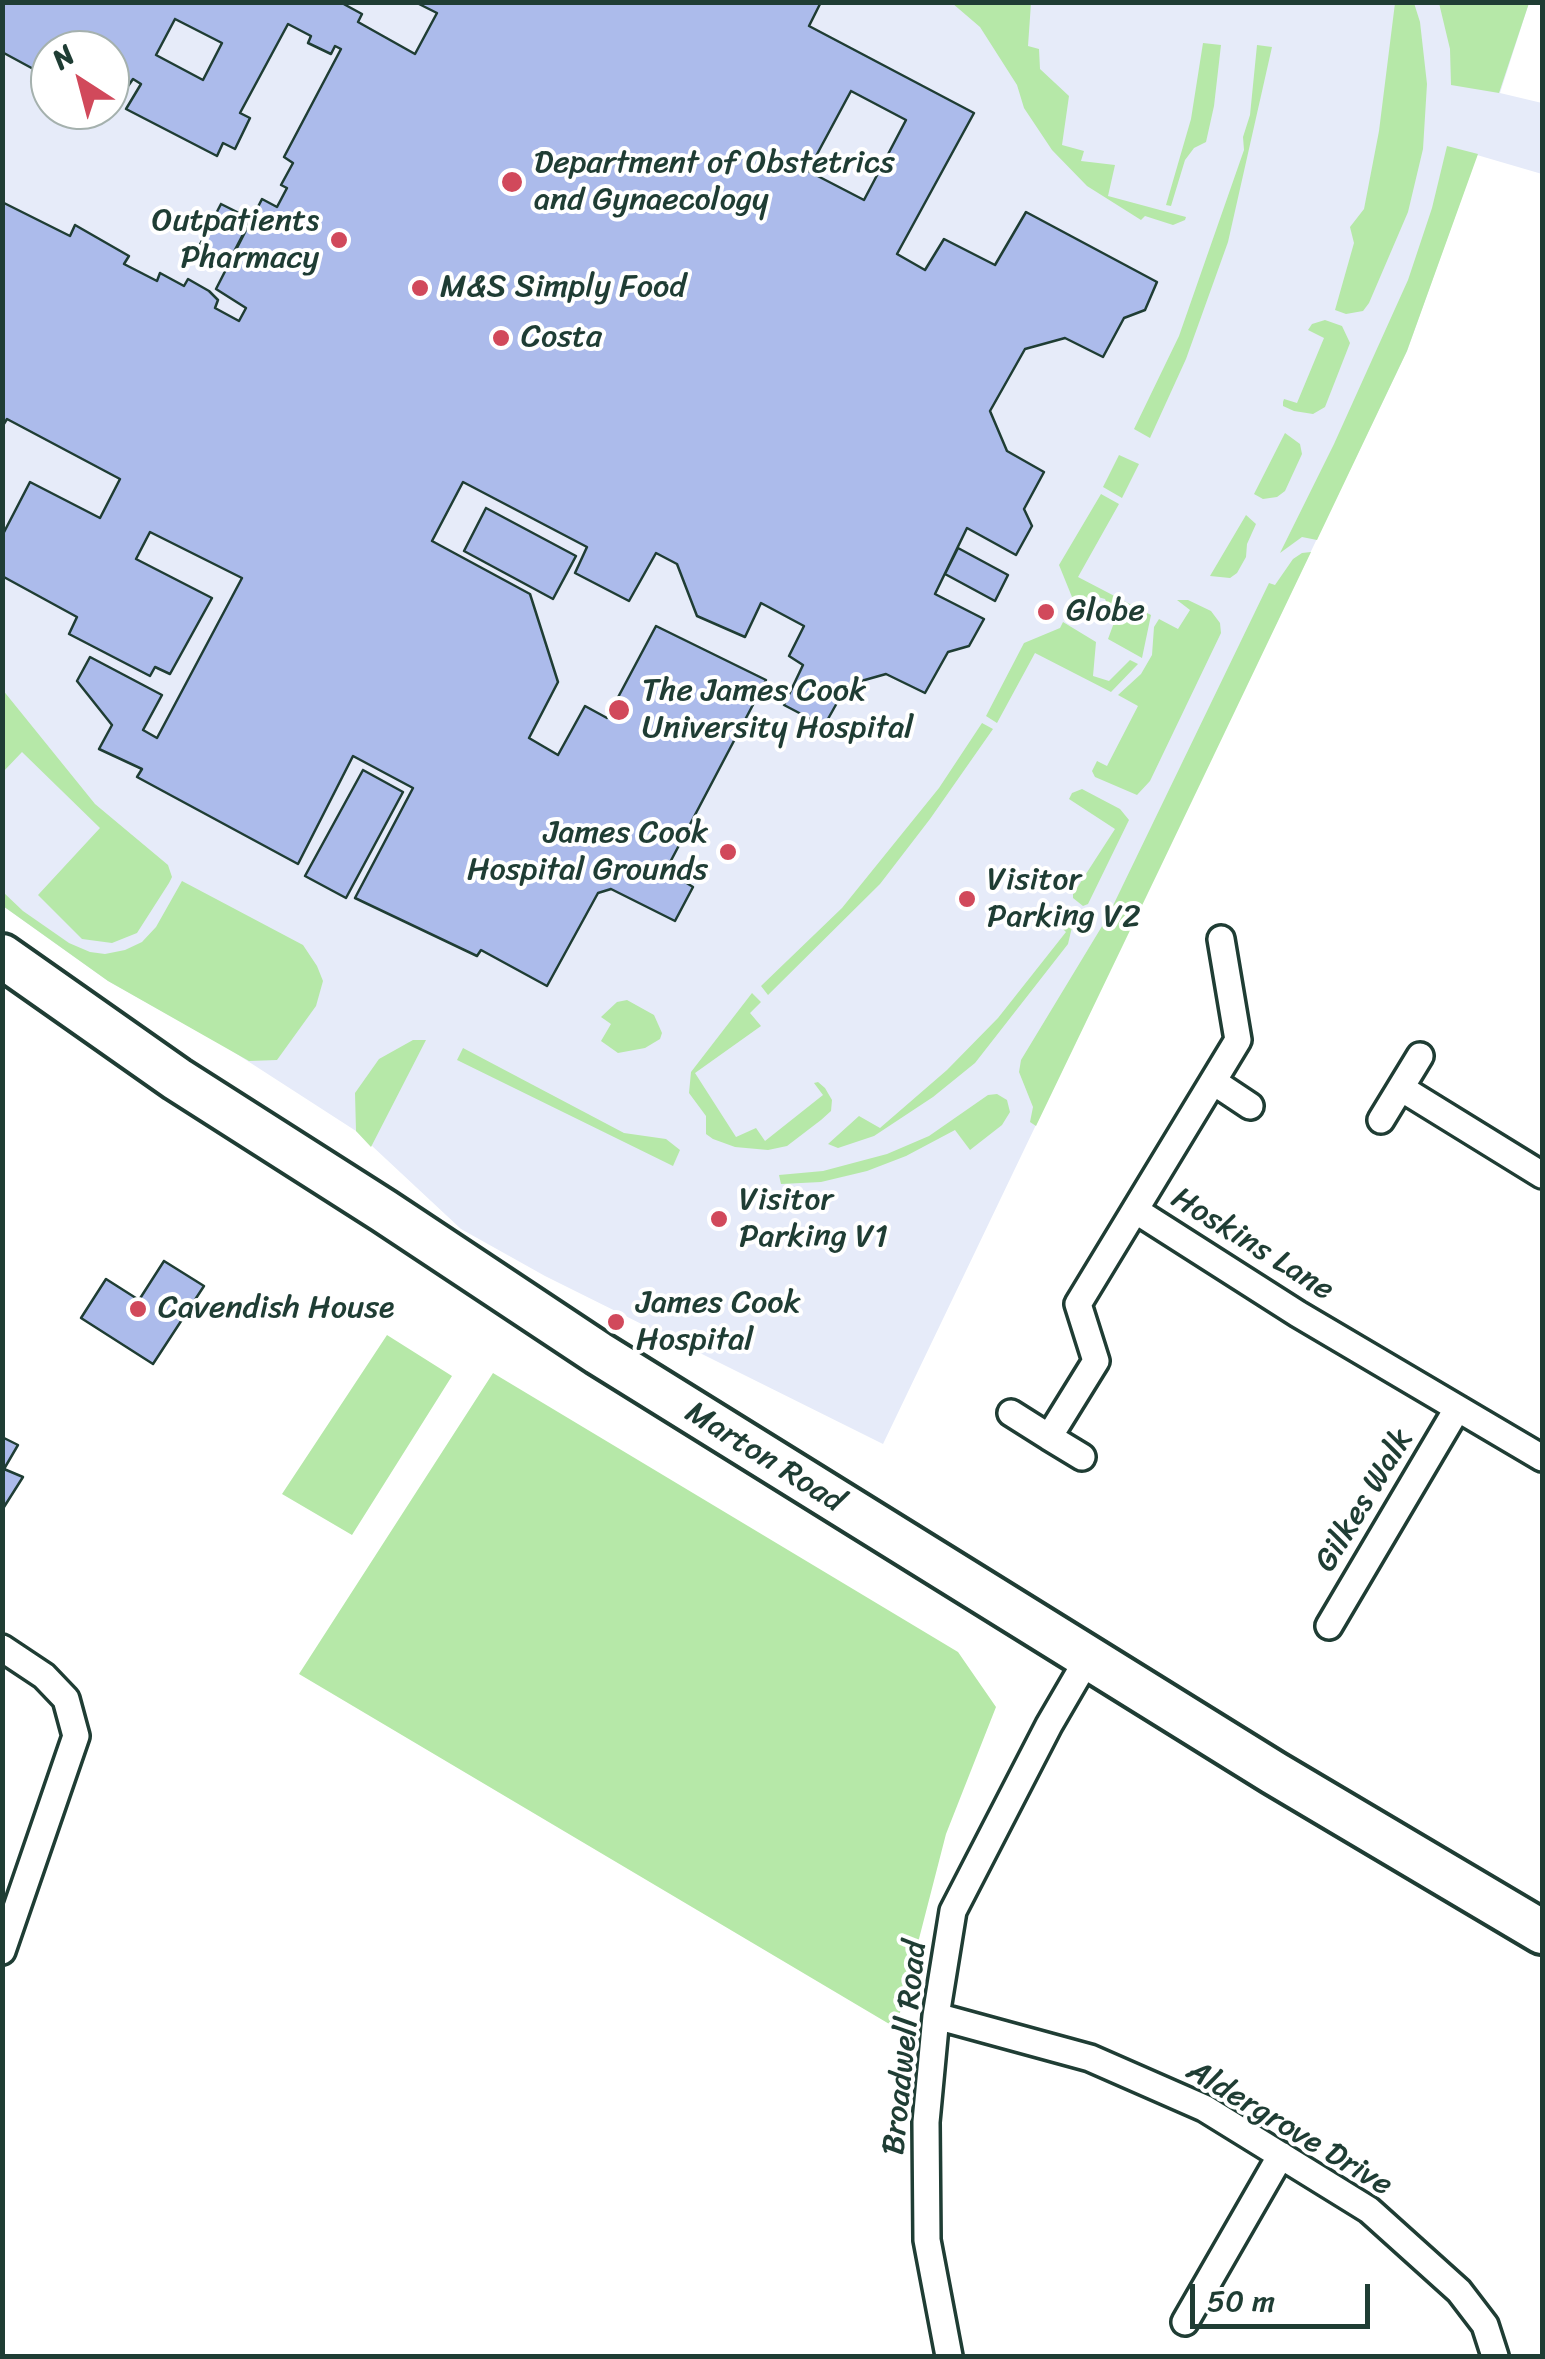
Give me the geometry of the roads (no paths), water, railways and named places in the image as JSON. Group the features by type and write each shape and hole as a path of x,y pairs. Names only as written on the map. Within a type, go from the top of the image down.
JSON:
{"main road":[{"name":"Marton Road","path":"2,956 207,1099 598,1354 1274,1773 1542,1932"}],"street":[{"name":"Hoskins Lane","path":"1221,939 1238,1040 1135,1210 1298,1314 1542,1458"},
{"path":"1381,1120 1420,1056"},
{"path":"1214,1082 1250,1106"},
{"path":"1401,1088 1542,1176"},
{"path":"1049,1437 1096,1360 1078,1304 1135,1210"},
{"name":"Gilkes Walk","path":"1329,1626 1457,1409"},
{"path":"1011,1413 1082,1457"},
{"path":"2,1648 44,1676 66,1699 76,1736 2,1951"},
{"name":"Broadwell Road","path":"948,2356 927,2240 926,2122 936,2016 954,1911 1049,1725 1088,1658"},
{"name":"Aldergrove Drive","path":"936,2016 1090,2058 1204,2108 1369,2210 1459,2292 1486,2326 1495,2356"},
{"path":"1185,2322 1281,2155"}],"place":[{"name":"Department of Obstetrics and Gynaecology","path":"512,182"},
{"name":"Outpatients Pharmacy","path":"339,240"},
{"name":"M&S Simply Food","path":"420,288"},
{"name":"Costa","path":"501,338"},
{"name":"Globe","path":"1046,612"},
{"name":"The James Cook University Hospital","path":"619,710"},
{"name":"James Cook Hospital Grounds","path":"728,852"},
{"name":"Visitor Parking V2","path":"967,899"},
{"name":"Visitor Parking V1","path":"719,1219"},
{"name":"Cavendish House","path":"138,1309"},
{"name":"James Cook Hospital","path":"616,1322"}]}
